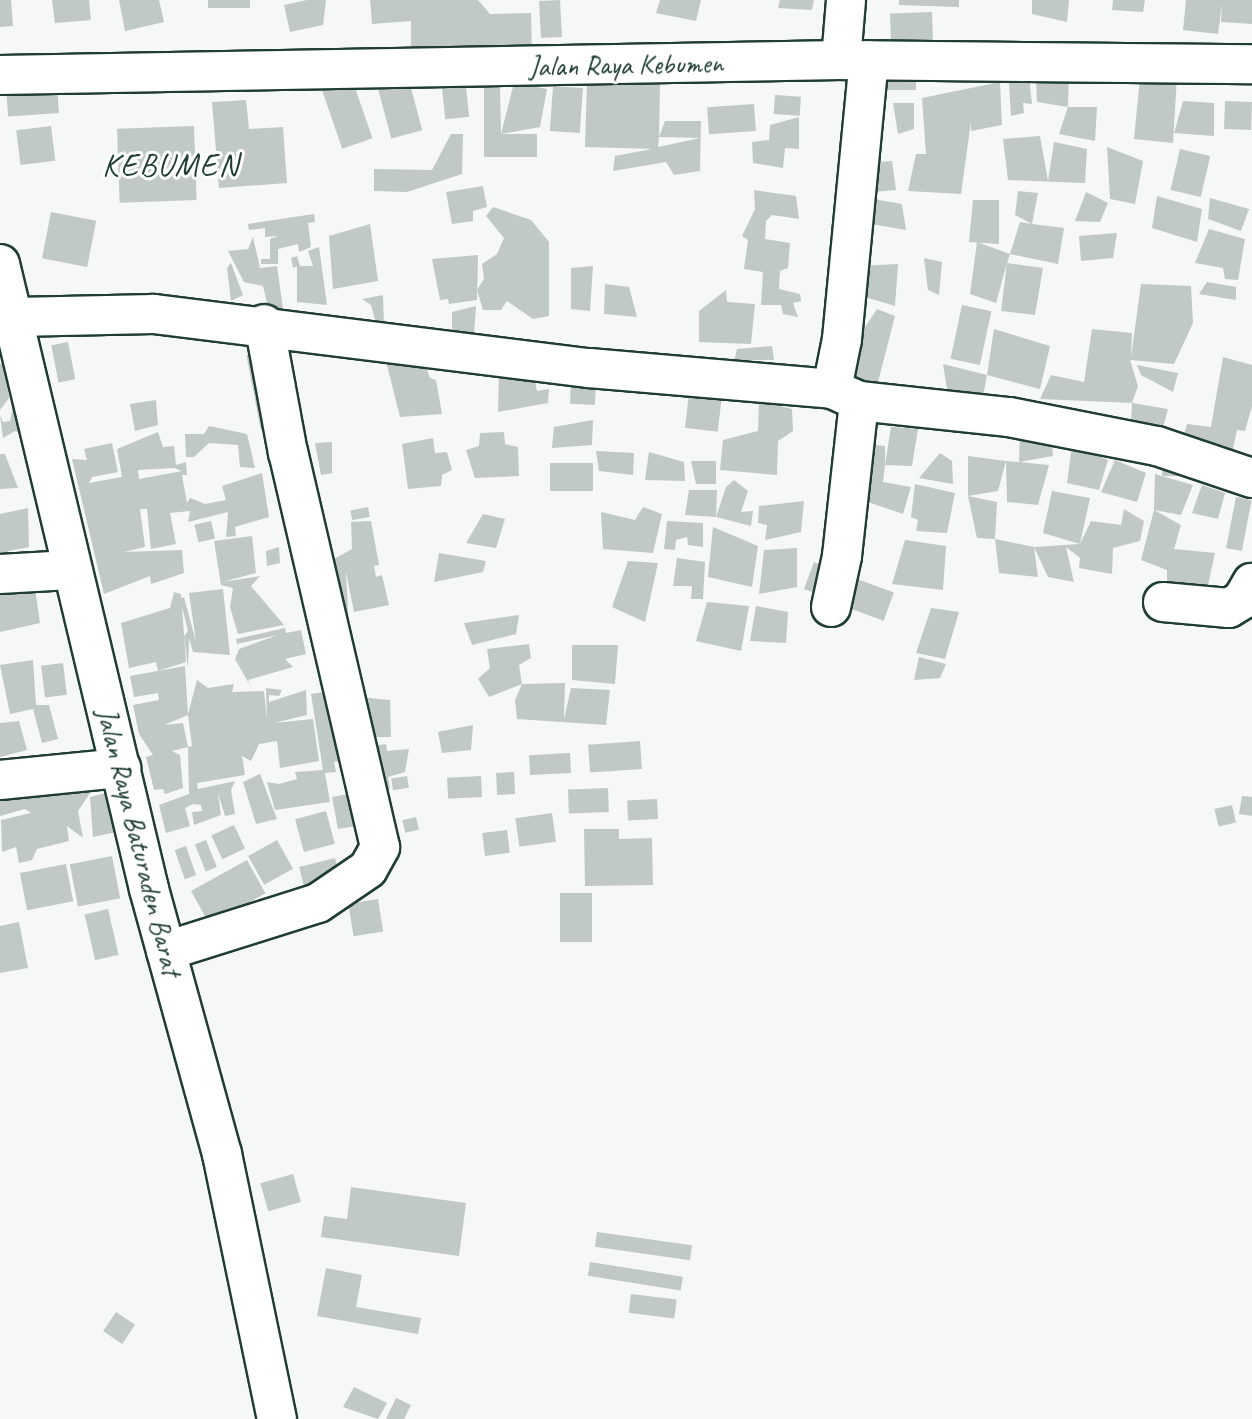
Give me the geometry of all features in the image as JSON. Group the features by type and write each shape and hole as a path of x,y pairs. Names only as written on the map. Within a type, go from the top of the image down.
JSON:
{"street":[{"path":"831,607 842,556 855,60 846,0"},
{"name":"Jalan Raya Kebumen","path":"0,75 165,76 855,60 1252,64"},
{"name":"Jalan Raya Baturaden Barat","path":"0,264 12,334 70,570 166,951 222,1154 277,1419"},
{"path":"12,334 154,314 264,324 589,368 846,395 1072,430 1157,446 1252,478"},
{"path":"166,951 318,903 368,869 380,847 288,453 264,324"},
{"path":"0,574 70,570"},
{"path":"1163,602 1229,608 1242,600 1252,583"},
{"path":"0,780 121,768"}],"building":[{"path":"0,0 11,0 13,26 0,27"},
{"path":"52,0 89,0 91,20 55,23"},
{"path":"119,0 159,0 164,22 125,31"},
{"path":"208,0 250,0 250,8 208,8"},
{"path":"326,0 323,25 290,32 284,5"},
{"path":"370,0 478,0 490,14 531,13 532,54 411,56 411,21 372,24"},
{"path":"560,0 562,37 541,38 539,1"},
{"path":"660,0 701,0 696,21 656,13"},
{"path":"780,0 814,0 812,10 778,8"},
{"path":"899,0 959,0 959,7 899,5"},
{"path":"1032,0 1069,0 1067,22 1032,14"},
{"path":"1113,0 1145,0 1143,12 1112,10"},
{"path":"1186,0 1252,0 1252,24 1221,22 1222,3 1218,34 1183,30"},
{"path":"932,12 933,44 891,45 890,13"},
{"path":"873,65 916,65 916,90 873,90"},
{"path":"1069,72 1068,107 1037,102 1036,76"},
{"path":"350,73 372,138 342,149 320,83"},
{"path":"1029,76 1032,104 1023,103 1024,113 1011,116 1009,83"},
{"path":"1177,76 1173,143 1134,139 1140,78"},
{"path":"408,77 422,130 391,138 377,85"},
{"path":"465,77 469,117 445,119 441,80"},
{"path":"1000,82 1002,125 971,131 971,121 961,194 908,191 916,154 926,154 922,98"},
{"path":"514,83 547,89 540,127 501,134"},
{"path":"587,83 660,84 659,137 665,121 701,121 700,171 674,175 666,162 613,171 615,156 652,149 585,147","holes":["659,137 700,138 658,147"]},
{"path":"57,85 59,113 8,116 6,89"},
{"path":"484,86 500,86 501,134 537,134 537,157 484,157"},
{"path":"553,86 583,88 580,133 550,131"},
{"path":"775,95 801,97 800,116 774,114"},
{"path":"246,100 249,129 283,127 287,183 219,188 212,102"},
{"path":"1183,101 1214,103 1214,136 1174,133"},
{"path":"1225,101 1252,102 1251,130 1224,129"},
{"path":"893,103 914,103 914,129 898,134"},
{"path":"754,104 756,131 709,134 707,107"},
{"path":"1068,107 1097,107 1095,141 1059,134"},
{"path":"799,117 799,149 785,148 783,168 753,163 752,142 769,140 770,125"},
{"path":"51,126 55,161 21,165 16,130"},
{"path":"194,126 197,200 120,203 117,129"},
{"path":"451,134 463,134 462,174 407,192 374,191 374,169 432,170"},
{"path":"1040,136 1048,181 1054,142 1087,149 1085,183 1008,180 1003,139"},
{"path":"1107,147 1143,161 1135,204 1110,199"},
{"path":"1180,149 1210,156 1201,197 1171,190"},
{"path":"892,161 896,190 862,193 864,163"},
{"path":"483,186 487,207 473,211 473,221 452,224 446,192"},
{"path":"754,190 796,196 799,219 772,215 766,221 765,239 790,243 788,268 780,271 779,289 800,294 801,301 793,303 798,317 783,314 781,305 761,305 763,272 744,269 748,240 742,236 755,209"},
{"path":"1018,191 1038,193 1032,224 1015,215"},
{"path":"1086,192 1108,203 1100,222 1075,221"},
{"path":"1157,196 1202,209 1197,242 1152,228"},
{"path":"868,198 902,204 906,230 865,223"},
{"path":"1210,198 1249,209 1241,231 1208,219"},
{"path":"973,200 999,200 999,244 969,242"},
{"path":"493,207 531,220 549,242 549,316 533,319 507,301 501,310 483,310 477,290 484,279 482,264 497,254 504,238 486,216"},
{"path":"51,212 96,221 87,267 42,258"},
{"path":"314,214 315,222 308,223 311,247 299,252 298,244 278,249 278,264 261,264 261,259 270,259 270,239 278,236 265,237 265,228 249,230 248,224"},
{"path":"1020,222 1064,228 1058,264 1010,254"},
{"path":"370,224 378,281 333,289 329,236"},
{"path":"1209,229 1245,239 1238,280 1225,279 1223,268 1195,263"},
{"path":"1117,233 1113,258 1081,261 1079,236"},
{"path":"253,237 260,268 277,266 283,309 269,311 263,286 244,282 228,251 248,249"},
{"path":"977,242 1010,254 996,303 970,294"},
{"path":"319,247 327,305 297,302 297,266 293,268 291,258 297,256 300,266 313,266 308,251"},
{"path":"478,255 477,300 449,304 448,299 440,300 432,259"},
{"path":"924,258 942,262 939,295 928,290"},
{"path":"231,263 243,295 231,301 227,268"},
{"path":"1007,263 1043,268 1035,315 1001,311"},
{"path":"898,264 895,306 855,294 856,266"},
{"path":"593,266 590,311 571,309 571,268"},
{"path":"1207,282 1236,287 1236,300 1199,294"},
{"path":"605,284 629,287 637,317 604,314"},
{"path":"1141,284 1191,286 1193,323 1174,364 1130,360 1138,386 1132,403 1040,399 1051,375 1084,382 1092,329 1132,333 1131,357"},
{"path":"726,290 727,302 755,304 751,344 699,342 699,311"},
{"path":"383,295 384,326 377,327 371,305 362,299"},
{"path":"962,305 991,311 980,365 951,359"},
{"path":"476,306 474,334 452,334 452,312"},
{"path":"877,309 895,316 878,382 856,380 852,347"},
{"path":"994,329 1050,346 1040,389 987,375"},
{"path":"68,342 75,379 59,383 51,345"},
{"path":"772,346 774,360 747,360 746,370 732,369 737,349"},
{"path":"420,350 430,378 436,380 442,414 400,417 384,353"},
{"path":"263,352 278,427 261,430 246,355"},
{"path":"1223,357 1252,365 1252,406 1245,431 1237,430 1232,454 1183,438 1187,424 1211,427"},
{"path":"10,363 11,372 5,373 9,398 0,410 0,364"},
{"path":"531,364 537,391 549,389 548,403 498,412 499,368"},
{"path":"943,364 987,375 982,402 948,395"},
{"path":"1137,365 1178,373 1173,392 1141,375"},
{"path":"571,382 596,383 595,405 570,404"},
{"path":"689,394 722,398 718,432 685,428"},
{"path":"15,395 24,434 15,431 3,438 0,415 3,422 10,421"},
{"path":"156,400 158,425 135,431 130,404"},
{"path":"759,401 792,409 793,431 778,441 777,475 720,470 723,440 758,431"},
{"path":"1132,403 1168,409 1162,431 1131,422"},
{"path":"593,420 592,445 552,448 554,427"},
{"path":"209,426 247,434 255,468 240,467 238,445 209,443 194,457 186,457 185,434 204,434"},
{"path":"891,427 918,429 912,466 885,465"},
{"path":"158,432 163,447 174,446 176,465 186,462 187,475 182,475 187,503 190,498 205,504 226,500 222,486 262,473 269,517 235,527 236,536 226,537 228,512 188,522 190,511 170,513 176,544 151,549 147,509 140,509 145,547 124,552 182,550 184,573 151,584 150,576 104,594 72,459 87,460 84,449 112,443 118,472 92,477 89,483 122,477 117,449","holes":["174,468 182,471 139,479 138,470"]},
{"path":"504,432 505,444 518,447 519,476 475,478 466,450 479,446 480,433"},
{"path":"1020,433 1051,435 1053,456 1019,462"},
{"path":"433,438 435,453 447,452 452,470 442,475 441,486 408,489 402,444"},
{"path":"332,442 332,473 321,475 315,443"},
{"path":"864,444 885,446 883,482 911,487 903,514 853,497"},
{"path":"1072,445 1108,460 1099,490 1067,483"},
{"path":"596,451 634,453 633,475 599,471"},
{"path":"649,452 684,462 685,481 645,480"},
{"path":"940,453 952,461 953,484 919,478"},
{"path":"0,454 5,454 18,488 0,489"},
{"path":"968,456 1006,461 998,491 968,496"},
{"path":"1163,459 1194,476 1162,476"},
{"path":"1115,460 1146,473 1137,502 1101,492"},
{"path":"691,461 716,461 716,484 696,484"},
{"path":"1006,461 1049,465 1038,505 1007,502"},
{"path":"550,463 593,463 593,491 550,491"},
{"path":"1155,474 1193,485 1181,515 1154,510"},
{"path":"734,480 748,491 741,512 753,511 751,526 716,517 726,487"},
{"path":"915,484 955,493 947,533 916,531 918,520 911,517"},
{"path":"1202,485 1225,493 1218,519 1192,513"},
{"path":"689,490 717,490 716,517 685,515"},
{"path":"1052,491 1090,498 1080,544 1043,533"},
{"path":"968,496 997,502 995,539 977,538"},
{"path":"1236,497 1252,500 1242,551 1226,548"},
{"path":"804,501 801,532 765,540 767,525 758,523 759,506"},
{"path":"368,507 370,517 352,520 350,510"},
{"path":"643,507 662,514 653,553 603,549 601,512 635,520"},
{"path":"28,508 29,547 8,551 10,559 0,561 0,514"},
{"path":"1124,509 1144,521 1140,541 1113,548 1112,574 1079,568 1080,558 1066,547 1074,582 1048,577 1034,547 1080,544 1091,521 1121,525"},
{"path":"1154,510 1181,525 1174,549 1215,553 1206,594 1167,581 1167,570 1141,560"},
{"path":"483,514 505,519 496,548 466,543"},
{"path":"211,521 215,539 198,542 194,525"},
{"path":"371,521 379,565 374,566 376,577 382,575 389,605 354,612 346,572 349,630 330,561 352,549 351,522"},
{"path":"667,521 703,523 703,547 688,545 687,537 676,540 675,550 664,549"},
{"path":"713,527 758,546 752,587 708,577"},
{"path":"252,536 256,573 222,582 260,576 251,586 284,625 238,634 230,607 233,588 221,585 214,541"},
{"path":"995,539 1034,547 1038,577 999,573"},
{"path":"905,540 946,546 943,590 892,584"},
{"path":"279,547 280,563 267,566 266,551"},
{"path":"797,548 797,587 759,594 764,550"},
{"path":"439,553 486,561 483,572 434,582"},
{"path":"677,558 705,562 703,599 691,599 692,586 673,586"},
{"path":"628,561 658,563 645,622 612,607"},
{"path":"814,562 830,570 824,596 804,589"},
{"path":"846,575 894,592 884,621 836,603"},
{"path":"0,578 34,582 40,623 0,632"},
{"path":"223,589 230,655 193,652 189,638 188,668 184,636 188,631 180,599 184,597 196,642 189,593"},
{"path":"174,592 181,594 186,662 158,671 156,662 129,668 121,623 170,608"},
{"path":"707,602 749,606 741,651 696,641"},
{"path":"756,606 788,612 786,643 750,641"},
{"path":"931,608 959,612 945,659 916,653"},
{"path":"519,615 516,634 472,645 464,623"},
{"path":"285,628 286,633 301,630 306,654 285,659 293,667 248,680 251,687 235,659 239,649 278,635 237,644 236,639"},
{"path":"529,644 531,658 519,665 522,684 489,697 478,679 490,668 487,649"},
{"path":"572,645 618,645 615,684 572,680"},
{"path":"919,657 946,664 940,678 914,680"},
{"path":"33,660 36,705 49,705 58,739 42,743 33,709 10,714 0,665"},
{"path":"63,663 67,695 45,697 41,666"},
{"path":"185,666 188,714 197,680 208,688 234,684 232,692 264,691 267,720 266,688 282,690 279,696 269,695 269,702 306,690 307,715 274,723 313,719 319,761 280,768 277,741 259,744 251,761 242,756 245,775 197,783 198,789 235,781 231,790 235,814 225,816 218,793 221,815 194,825 192,812 202,811 201,805 193,804 185,808 190,826 166,833 159,805 189,794 188,747 172,751 180,755 183,788 165,794 163,789 154,790 146,757 153,755 139,734 133,705 159,700 158,693 134,697 130,676","holes":["188,715 192,746 188,747 183,723 164,725"]},
{"path":"339,677 348,760 334,762 336,772 325,773 330,802 275,810 267,782 279,784 297,779 295,772 323,770 311,694 323,692 319,683"},
{"path":"565,683 564,719 571,688 610,690 606,725 517,719 515,700 522,684"},
{"path":"359,697 390,700 391,737 365,737"},
{"path":"19,721 27,750 0,757 0,723"},
{"path":"473,725 471,750 442,753 438,732"},
{"path":"640,741 642,769 590,773 588,745"},
{"path":"386,744 387,751 409,749 405,772 388,777 390,789 370,792 372,746"},
{"path":"570,753 571,773 530,775 529,755"},
{"path":"514,772 515,794 497,795 496,773"},
{"path":"88,774 90,793 78,811 83,838 67,826 69,841 37,849 32,860 19,863 16,847 2,852 1,820 31,813 25,809 0,816 0,783"},
{"path":"260,774 277,819 256,824 243,782"},
{"path":"407,776 409,788 393,790 391,779"},
{"path":"481,776 482,797 448,799 447,778"},
{"path":"352,778 368,824 338,829 332,797 348,794"},
{"path":"608,788 609,812 569,813 568,789"},
{"path":"110,792 116,832 93,837 90,797"},
{"path":"1242,796 1252,797 1252,816 1239,814"},
{"path":"657,799 658,819 628,821 627,801"},
{"path":"1232,805 1236,823 1219,827 1214,809"},
{"path":"326,811 335,844 304,852 295,819"},
{"path":"552,813 556,842 519,847 515,818"},
{"path":"416,817 419,830 405,833 402,820"},
{"path":"234,825 245,849 222,859 211,836"},
{"path":"584,829 619,829 619,839 652,838 653,885 585,886"},
{"path":"507,830 510,853 485,856 482,833"},
{"path":"206,840 217,867 206,871 195,844"},
{"path":"277,840 293,869 264,885 248,856"},
{"path":"186,846 196,875 185,879 175,850"},
{"path":"112,856 120,898 78,906 70,864"},
{"path":"335,858 340,878 304,887 299,867"},
{"path":"247,860 265,893 209,924 191,891"},
{"path":"66,864 73,901 27,910 20,873"},
{"path":"560,893 592,893 592,942 560,942"},
{"path":"378,899 383,932 354,936 348,904"},
{"path":"108,909 119,955 95,960 85,914"},
{"path":"19,922 28,968 0,973 0,926"},
{"path":"293,1174 301,1202 268,1211 260,1183"},
{"path":"351,1187 466,1203 459,1256 321,1237 324,1216 347,1219"},
{"path":"597,1232 692,1245 690,1260 595,1247"},
{"path":"590,1262 683,1277 681,1291 588,1276"},
{"path":"326,1268 362,1275 356,1307 421,1318 418,1334 317,1316"},
{"path":"631,1294 677,1300 674,1318 629,1313"},
{"path":"116,1312 135,1325 122,1344 103,1331"},
{"path":"354,1387 387,1403 378,1419 343,1407"},
{"path":"396,1398 411,1405 404,1419 386,1419"}],"district":[{"name":"KEBUMEN","path":"171,165"}]}
